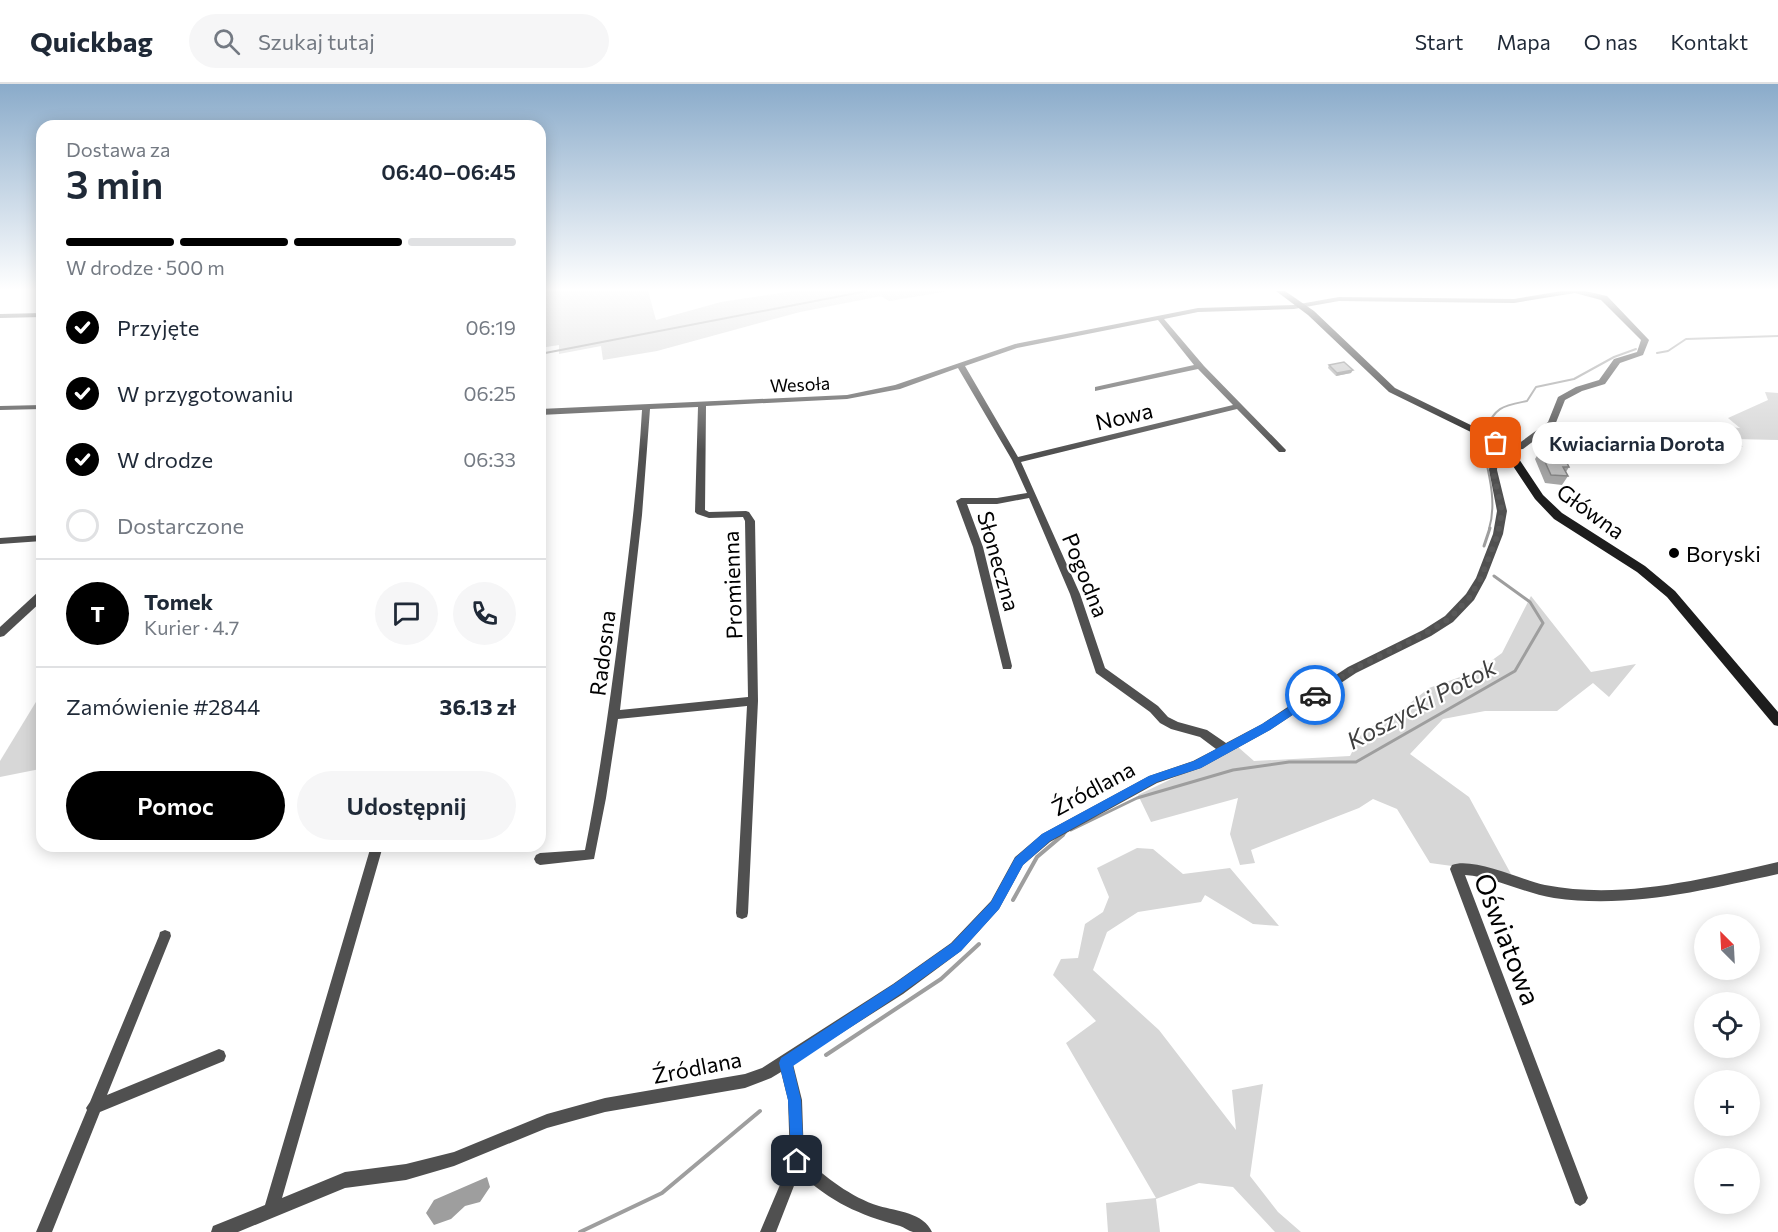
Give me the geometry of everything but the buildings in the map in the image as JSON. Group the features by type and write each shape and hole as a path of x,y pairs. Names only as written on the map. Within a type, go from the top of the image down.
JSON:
{"street":[{"name":"Wesoła","path":"546,412 847,397 897,387 1022,345"},
{"path":"1183,345 1200,366 1282,450"},
{"name":"Główna","path":"1344,345 1392,390 1479,433 1503,448 1515,460 1539,497 1558,516 1641,569 1681,603 1778,721"},
{"path":"1503,448 1520,447 1552,423 1561,399 1579,389 1602,382 1617,361 1640,353 1643,345"},
{"name":"Pogodna","path":"960,364 1016,460 1074,594 1100,670 1154,709 1164,720 1175,726 1203,733 1224,748"},
{"path":"1098,389 1200,366"},
{"name":"Promienna","path":"702,404 700,512 709,515 746,514 750,520 753,701 742,913"},
{"path":"0,408 36,406"},
{"name":"Radosna","path":"540,859 590,855 604,787 631,579 646,406"},
{"name":"Nowa","path":"1016,460 1240,406"},
{"name":"Źródlana","path":"219,1232 345,1180 406,1172 454,1159 548,1121 605,1106 745,1081 786,1063 898,989 956,947 995,905 1019,861 1046,838 1153,779 1197,765 1224,748 1266,727 1352,670 1449,619 1470,597 1481,578 1498,534 1502,511 1493,471 1494,456 1503,448"},
{"name":"Słoneczna","path":"1007,666 978,547 961,501 997,501 1032,495"},
{"path":"0,541 36,538"},
{"path":"0,633 36,601"},
{"path":"613,715 753,701"},
{"path":"271,1211 375,852"},
{"name":"Oświatowa","path":"1580,1198 1456,869 1472,869 1553,892 1616,897 1778,868"},
{"path":"44,1232 165,936"},
{"path":"93,1108 219,1056"},
{"path":"768,1232 797,1161 795,1100 786,1063"},
{"path":"797,1161 831,1191 872,1211 917,1224 924,1232"}],"shaded area":[{"path":"546,345 681,345 603,360 601,346 559,354 559,345 546,347"},
{"path":"1765,392 1778,393 1778,440 1734,439 1743,447 1695,435 1684,423 1740,428 1728,418 1768,400"},
{"path":"1531,596 1591,672 1636,664 1609,697 1593,683 1557,711 1485,711 1443,719 1410,754 1469,797 1511,874 1430,863 1397,809 1373,799 1359,808 1251,850 1255,863 1240,865 1230,834 1238,798 1151,822 1138,795 1238,747 1254,761 1350,756 1363,731 1399,712 1429,688 1477,671 1502,653"},
{"path":"36,702 36,770 0,777 0,761"},
{"path":"1137,848 1153,849 1183,874 1230,868 1279,926 1253,924 1205,895 1201,902 1138,912 1107,932 1093,970 1159,1030 1236,1130 1232,1090 1263,1084 1250,1176 1278,1212 1301,1232 1275,1232 1233,1187 1199,1183 1156,1199 1160,1232 1108,1232 1106,1203 1156,1198 1066,1043 1096,1021 1053,975 1061,959 1078,958 1085,924 1103,912 1109,897 1097,868"},
{"path":"487,1177 490,1187 480,1202 465,1206 451,1219 434,1225 426,1213 434,1200"}],"waterway":[{"path":"546,353 589,345"},
{"name":"Koszycki Potok","path":"1657,353 1668,351 1678,345"},
{"name":"Koszycki Potok","path":"1485,430 1501,408 1527,401 1536,387 1574,379 1614,357 1636,349"},
{"name":"Koszycki Potok","path":"1481,439 1492,495 1489,529"},
{"name":"Koszycki Potok","path":"1484,546 1490,528"},
{"name":"Koszycki Potok","path":"1071,830 1137,798 1233,770 1289,762 1356,762 1515,671 1543,623 1530,602 1494,576"},
{"name":"Koszycki Potok","path":"1061,836 1065,833"},
{"name":"Koszycki Potok","path":"1013,900 1037,857 1063,835"},
{"name":"Koszycki Potok","path":"826,1055 941,979 979,944"},
{"name":"Koszycki Potok","path":"580,1232 662,1193 760,1111"}],"way so far":[{"path":"1315,695 1352,670 1449,619 1470,597 1481,578 1498,534 1502,511 1493,471 1494,456 1503,448 1496,443"}],"place":[{"name":"Kwiaciarnia Dorota","path":"1496,443"},
{"name":"Boryski","path":"1674,553"}],"route":[{"path":"797,1161 795,1100 786,1063 811,1044 898,989 956,947 995,905 1019,861 1046,838 1153,779 1197,765 1224,748 1266,727 1315,695"}]}
